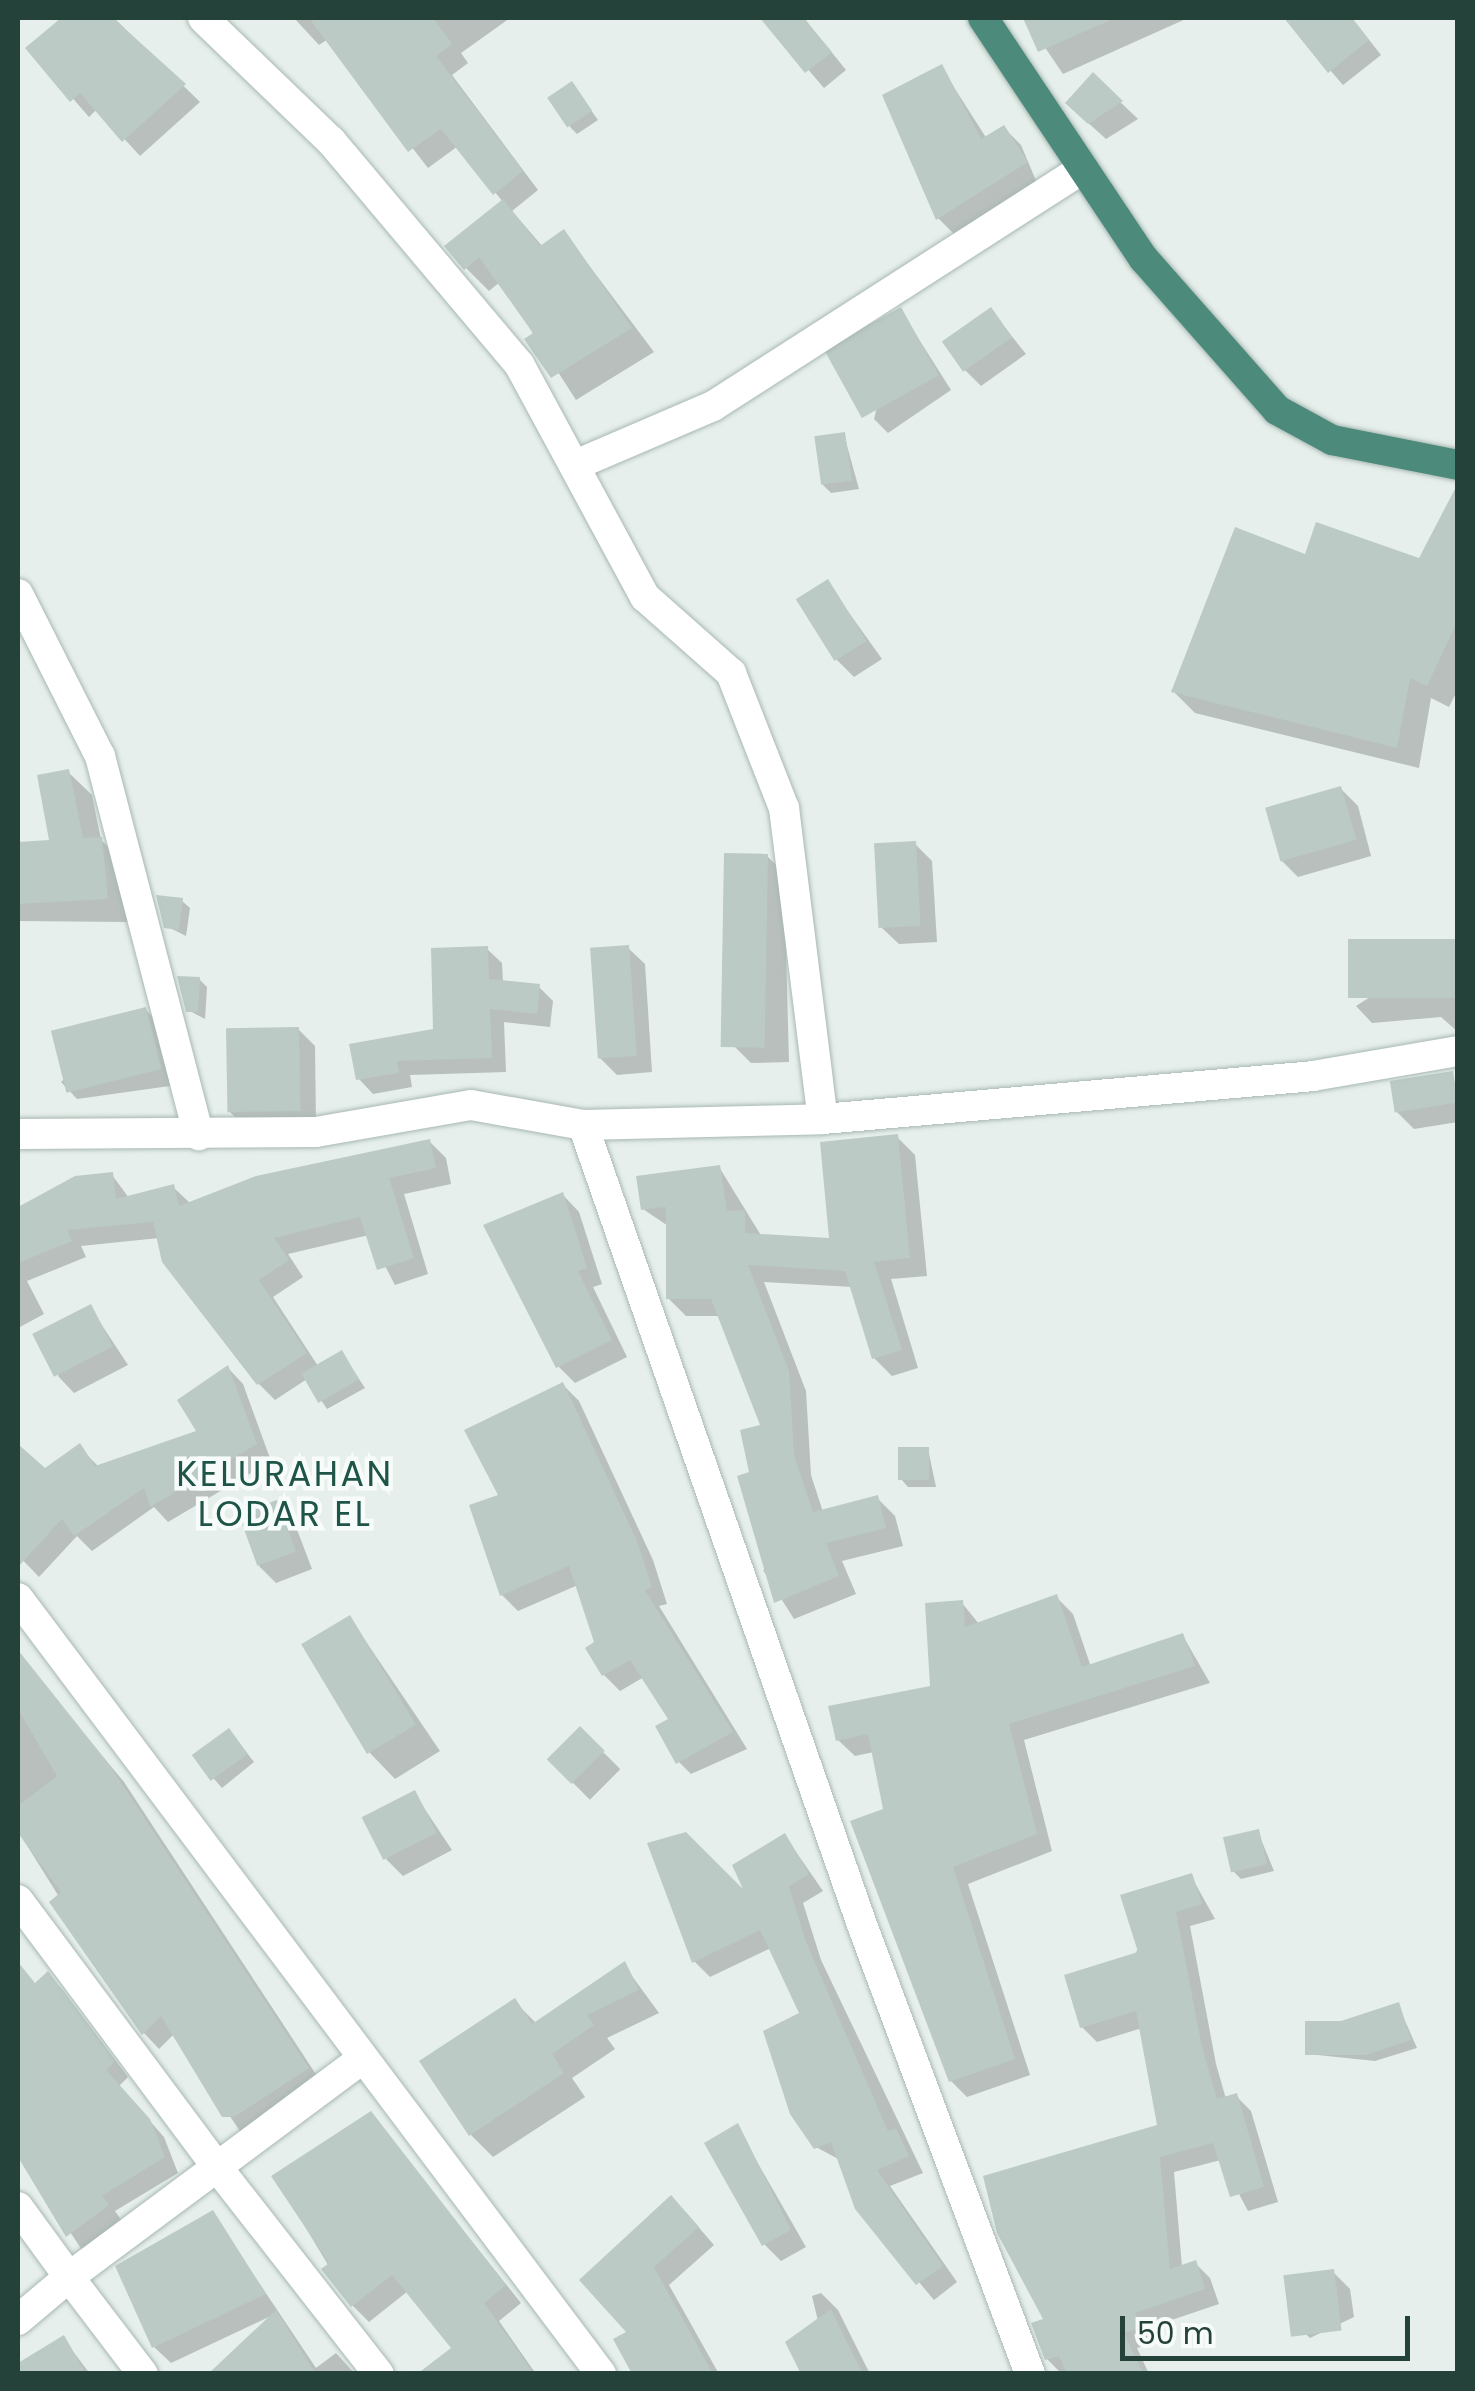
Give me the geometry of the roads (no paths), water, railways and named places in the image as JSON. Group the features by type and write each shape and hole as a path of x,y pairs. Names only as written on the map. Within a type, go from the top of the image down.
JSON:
{"highway":[{"path":"983,18 1080,170 1144,259 1278,410 1332,440 1458,465"}],"street":[{"path":"202,18 331,141 519,364 580,463 645,597 731,673 784,808 823,1119"},
{"path":"580,463 713,406 1080,170"},
{"path":"18,594 100,756 199,1135"},
{"path":"18,1134 316,1132 470,1105 583,1125 823,1119 1314,1076 1458,1050"},
{"path":"583,1125 860,1922 1030,2374"},
{"path":"23,1615 601,2374"},
{"path":"18,1900 379,2374"},
{"path":"18,2320 69,2277 363,2058"},
{"path":"18,2208 142,2374"}],"district":[{"name":"KELURAHAN LODAR EL","path":"285,1494"}]}
